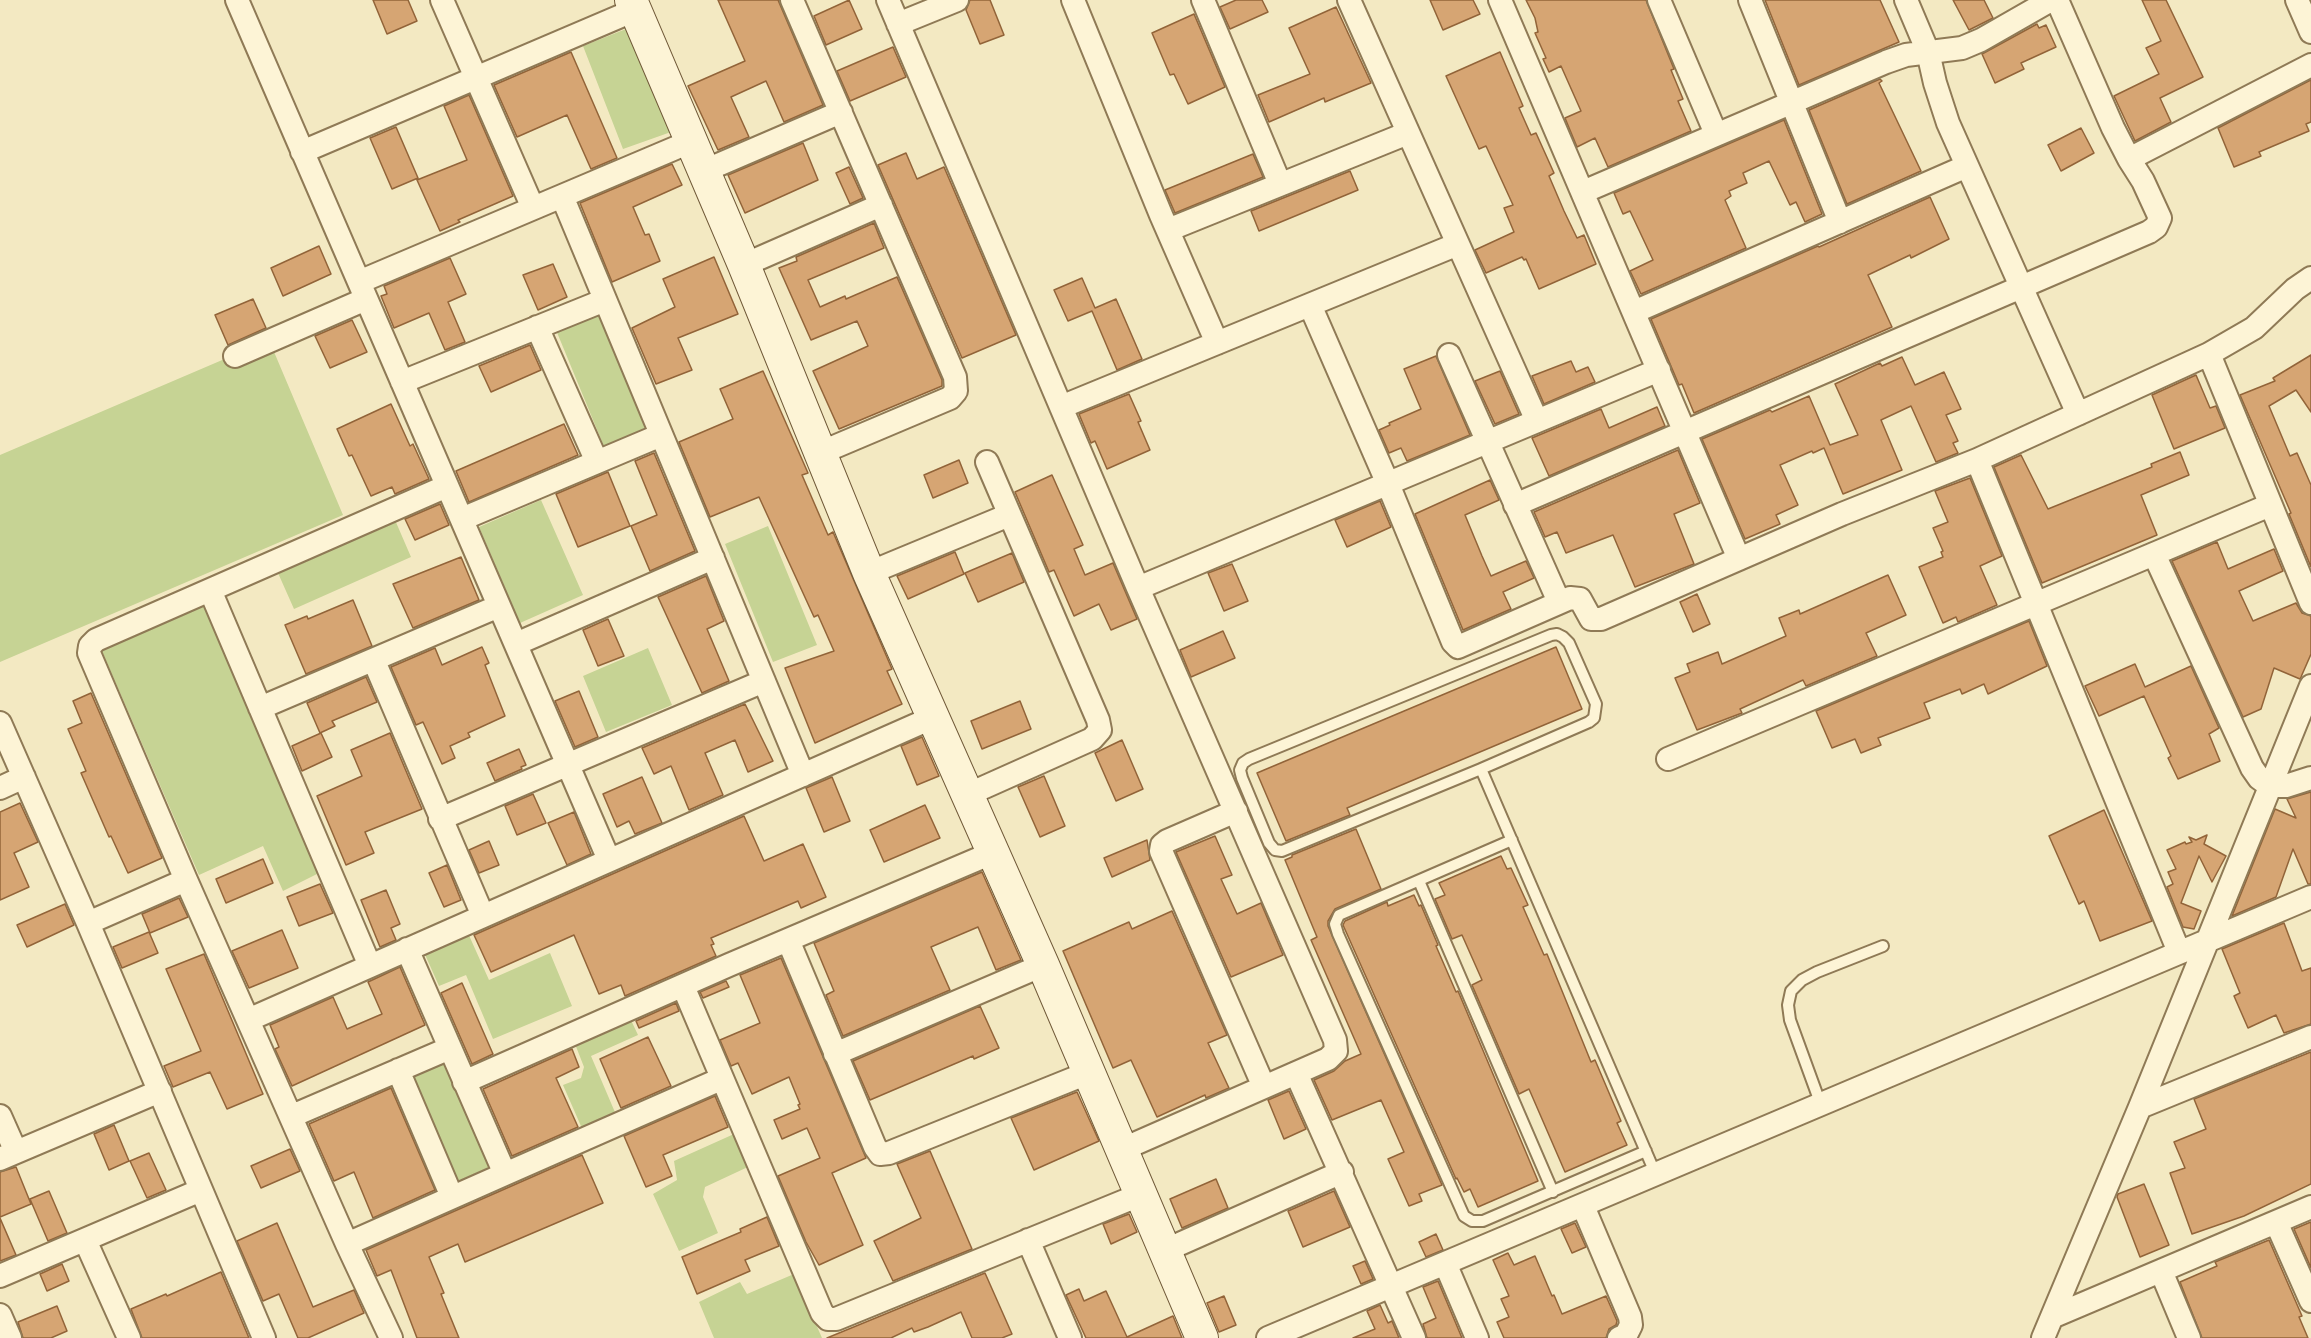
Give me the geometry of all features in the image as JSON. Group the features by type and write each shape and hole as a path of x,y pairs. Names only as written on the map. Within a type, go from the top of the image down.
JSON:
{"street":[{"path":"237,0 609,860"},
{"path":"442,0 533,208"},
{"path":"792,0 955,378 956,391 950,398 820,453"},
{"path":"888,0 1138,588 1335,1040 1336,1051 1328,1059 1122,1149"},
{"path":"898,24 957,0"},
{"path":"1073,0 1217,343"},
{"path":"1203,0 1280,184"},
{"path":"1349,0 1537,421"},
{"path":"1500,0 1739,559"},
{"path":"1659,0 1716,134"},
{"path":"1750,0 1840,222"},
{"path":"1906,0 1928,52 1948,123 2078,414"},
{"path":"1583,192 1887,62 1906,55 1962,48 1981,40 2051,0"},
{"path":"1515,505 2022,288 2156,227 2160,218 2156,208 2113,128 2057,0"},
{"path":"2297,0 2311,32"},
{"path":"302,152 476,77 633,5 744,265 869,573 969,794 992,853 1090,1072 1203,1338"},
{"path":"2129,159 2311,65"},
{"path":"704,171 841,112"},
{"path":"1168,230 1408,133"},
{"path":"235,356 533,208 692,141"},
{"path":"1634,312 1967,166"},
{"path":"562,196 803,775"},
{"path":"744,265 881,205"},
{"path":"1061,407 1458,244"},
{"path":"1310,305 1455,645 1462,646 1570,598 1580,599 1591,619 1596,621 1842,514 1977,460 2209,354 2254,328 2295,289 2311,278"},
{"path":"402,382 605,300"},
{"path":"537,327 597,462"},
{"path":"2209,354 2311,603"},
{"path":"1449,355 1559,602"},
{"path":"1138,588 1659,370"},
{"path":"462,519 662,435"},
{"path":"1977,460 2179,952"},
{"path":"969,794 1092,738 1100,730 1098,720 987,462"},
{"path":"383,1335 347,1244 186,880 89,653 90,646 96,640 447,486"},
{"path":"1668,759 2270,505"},
{"path":"869,573 1009,515"},
{"path":"2154,554 2252,768 2259,778 2270,786 2286,786 2311,778"},
{"path":"516,644 713,558"},
{"path":"210,590 370,966"},
{"path":"260,708 499,606"},
{"path":"374,661 483,916"},
{"path":"440,819 764,681"},
{"path":"2043,1338 2309,695"},
{"path":"248,1020 934,717"},
{"path":"0,723 160,1091 264,1338"},
{"path":"0,788 24,777"},
{"path":"1236,811 1167,841 1162,845 1161,851 1264,1087"},
{"path":"464,1082 992,853"},
{"path":"88,924 186,880"},
{"path":"1268,1338 2311,897"},
{"path":"788,940 835,1054 880,1154 890,1153 1090,1072"},
{"path":"407,949 505,1174"},
{"path":"835,1054 1043,965"},
{"path":"683,986 822,1313 828,1319 836,1318 1142,1194"},
{"path":"2140,1107 2311,1037"},
{"path":"291,1116 450,1048"},
{"path":"398,1070 453,1197"},
{"path":"1296,1073 1414,1338"},
{"path":"347,1244 721,1079"},
{"path":"0,1116 8,1156 160,1091"},
{"path":"1166,1250 1342,1172"},
{"path":"0,1276 201,1190"},
{"path":"1583,1206 1630,1317 1631,1325 1626,1335 1619,1338"},
{"path":"2052,1317 2311,1207"},
{"path":"2276,1222 2311,1301"},
{"path":"85,1240 129,1338"},
{"path":"1028,1240 1070,1338"},
{"path":"1445,1263 1477,1338"},
{"path":"2161,1271 2189,1338"},
{"path":"0,1315 10,1338"}],"lane":[{"path":"1551,634 1563,637 1569,643 1596,704 1594,718 1481,769 1282,851 1275,850 1269,843 1240,770 1249,759 1281,745 1551,634"},
{"path":"1481,769 1656,1175"},
{"path":"1512,840 1340,915 1335,924 1338,934 1464,1216 1472,1221 1483,1221 1646,1151"},
{"path":"1419,881 1553,1192"},
{"path":"1822,1105 1791,1020 1788,1005 1791,991 1802,980 1817,972 1883,946"}],"green space":[{"path":"626,29 671,132 623,149 583,46"},
{"path":"599,312 648,431 605,449 556,330"},
{"path":"269,340 343,515 0,662 0,455"},
{"path":"541,500 583,595 520,623 479,527"},
{"path":"395,520 411,557 294,609 278,573"},
{"path":"768,526 817,645 773,662 725,544"},
{"path":"206,600 319,873 283,891 263,846 199,875 101,649"},
{"path":"648,648 672,705 606,732 583,676"},
{"path":"463,922 489,980 550,953 572,1006 493,1039 466,975 439,986 419,941"},
{"path":"622,1001 638,1035 591,1056 617,1117 584,1133 563,1085 581,1078 584,1067 568,1026"},
{"path":"441,1048 492,1166 456,1182 404,1063"},
{"path":"734,1134 750,1166 705,1187 703,1197 718,1233 679,1251 653,1194 677,1180 674,1161"},
{"path":"794,1274 822,1338 714,1338 699,1302 740,1282 747,1294"}],"building":[{"path":"373,0 408,0 417,21 387,34"},
{"path":"718,0 778,0 823,105 784,122 766,81 731,97 749,137 718,150 688,86 745,61"},
{"path":"849,0 862,29 826,45 814,16"},
{"path":"970,0 990,0 1004,35 980,44 966,10"},
{"path":"1236,0 1262,0 1268,12 1230,29 1220,7"},
{"path":"1430,0 1473,0 1480,14 1443,30"},
{"path":"1526,0 1646,0 1674,69 1671,70 1683,99 1678,101 1691,131 1608,167 1595,138 1577,147 1565,118 1581,111 1561,66 1549,72 1543,59 1546,58 1535,33 1538,32 1535,18"},
{"path":"1765,0 1880,0 1899,42 1799,85"},
{"path":"1953,0 1984,0 1993,18 1969,30"},
{"path":"2142,0 2166,0 2203,77 2160,98 2171,122 2135,141 2114,96 2159,74 2146,48 2161,41"},
{"path":"1336,7 1371,83 1325,102 1324,98 1269,122 1258,95 1310,74 1289,28"},
{"path":"1194,14 1225,87 1188,104 1174,74 1170,75 1152,33"},
{"path":"2037,24 2039,28 2046,25 2056,47 2021,63 2024,69 1995,83 1982,54"},
{"path":"893,47 906,77 850,101 837,71"},
{"path":"571,52 617,158 591,169 567,115 517,137 494,85"},
{"path":"1500,52 1523,106 1519,108 1531,135 1536,133 1554,173 1549,176 1564,211 1577,238 1584,235 1596,264 1539,289 1526,259 1522,257 1486,273 1475,250 1514,232 1504,208 1513,205 1486,146 1479,149 1446,76"},
{"path":"1880,79 1882,81 1879,83 1921,171 1847,204 1809,110"},
{"path":"2311,80 2311,122 2306,124 2309,131 2259,152 2261,156 2234,167 2218,128"},
{"path":"469,95 513,196 458,220 460,222 440,231 417,180 467,160 444,106"},
{"path":"1784,120 1822,214 1805,222 1796,202 1790,205 1769,161 1743,173 1747,183 1729,191 1731,196 1725,200 1746,248 1641,294 1630,271 1653,260 1630,211 1623,214 1614,193"},
{"path":"396,127 418,178 392,189 370,138"},
{"path":"2081,128 2094,153 2061,171 2048,145"},
{"path":"803,143 818,180 745,213 728,175"},
{"path":"906,153 917,179 944,167 1016,335 962,358 878,165"},
{"path":"1253,154 1263,177 1175,213 1165,190"},
{"path":"672,164 682,185 633,207 645,235 649,234 660,261 612,282 580,203"},
{"path":"849,167 863,198 850,204 836,173"},
{"path":"1350,171 1358,190 1259,231 1251,211"},
{"path":"1930,197 1949,239 1911,258 1910,255 1868,275 1892,327 1694,413 1682,384 1679,385 1651,319"},
{"path":"874,223 884,248 808,280 820,307 845,296 846,299 897,277 942,380 942,386 839,429 813,371 868,346 857,321 811,340 779,268 797,261 796,257"},
{"path":"319,246 331,274 283,296 271,268"},
{"path":"714,257 738,314 678,338 692,370 656,384 632,328 675,307 663,279"},
{"path":"450,258 466,294 448,302 465,342 445,350 429,313 394,328 381,296 387,294 384,286"},
{"path":"553,264 567,297 538,310 523,275"},
{"path":"1082,278 1095,308 1116,299 1142,359 1117,370 1092,311 1068,321 1054,290"},
{"path":"253,299 266,328 228,345 215,315"},
{"path":"352,320 367,352 330,368 315,336"},
{"path":"530,345 541,370 491,392 479,366"},
{"path":"2311,355 2311,412 2296,390 2269,406 2290,456 2297,453 2311,485 2311,567 2289,514 2291,513 2240,395 2275,381 2273,378"},
{"path":"1436,356 1470,435 1407,461 1401,448 1389,453 1379,430 1421,409 1404,369"},
{"path":"1902,357 1915,385 1944,372 1961,409 1946,415 1958,441 1953,443 1958,453 1936,462 1911,406 1881,420 1902,470 1843,494 1824,448 1780,465 1798,505 1776,515 1780,524 1745,539 1702,439 1809,396 1830,445 1858,435 1835,384 1880,363 1882,366"},
{"path":"1571,361 1576,372 1588,367 1595,382 1544,404 1532,376"},
{"path":"763,371 808,473 802,475 828,535 833,532 892,669 887,671 902,704 815,743 785,668 834,651 818,615 814,617 759,497 710,517 679,442 733,419 720,389"},
{"path":"1500,371 1519,414 1495,424 1475,381"},
{"path":"2196,375 2210,408 2216,406 2225,428 2174,449 2152,395"},
{"path":"1129,394 1150,450 1107,469 1095,441 1091,443 1079,414"},
{"path":"391,404 410,446 413,444 429,479 395,494 392,487 371,496 337,429"},
{"path":"1657,407 1665,426 1549,476 1532,438 1601,409 1609,428"},
{"path":"564,424 578,455 469,502 456,471"},
{"path":"1678,450 1700,503 1674,514 1694,564 1635,587 1613,535 1566,553 1557,532 1545,537 1534,512"},
{"path":"2180,452 2189,475 2141,495 2157,535 2042,583 1994,467 2021,455 2048,509 2152,467 2151,464"},
{"path":"654,453 695,551 650,571 631,526 657,515 635,461"},
{"path":"959,460 968,483 933,498 924,475"},
{"path":"608,472 630,526 578,547 556,494"},
{"path":"1052,475 1083,545 1074,549 1085,575 1113,563 1137,619 1111,630 1099,604 1074,616 1054,570 1049,572 1015,492"},
{"path":"1970,478 2002,556 1980,566 1997,605 1958,622 1956,617 1943,623 1919,567 1943,557 1941,552 1943,551 1933,528 1948,522 1935,491"},
{"path":"1490,480 1499,500 1465,515 1482,556 1491,576 1526,561 1534,578 1503,592 1511,609 1463,630 1415,514"},
{"path":"1380,501 1391,527 1347,547 1335,520"},
{"path":"440,504 449,525 415,540 405,519"},
{"path":"2217,542 2228,569 2274,549 2283,571 2239,591 2253,621 2296,603 2302,613 2311,616 2311,654 2300,679 2274,668 2261,709 2243,717 2172,561"},
{"path":"955,552 964,574 908,599 897,576"},
{"path":"1012,553 1024,582 978,602 965,573"},
{"path":"461,557 479,600 413,628 393,584"},
{"path":"1232,564 1248,601 1224,611 1208,573"},
{"path":"1888,575 1906,615 1866,633 1877,656 1806,686 1803,680 1740,709 1742,713 1697,730 1675,678 1690,672 1687,664 1718,652 1722,664 1786,636 1779,618 1799,610 1800,614"},
{"path":"706,576 724,621 707,629 729,681 702,693 658,597"},
{"path":"1697,594 1710,624 1693,632 1680,602"},
{"path":"353,600 372,646 306,674 285,625 307,616 308,619"},
{"path":"608,619 624,656 598,666 583,630"},
{"path":"2029,621 2047,666 1988,694 1984,684 1962,694 1960,689 1924,703 1930,718 1878,738 1881,745 1861,753 1855,739 1832,748 1816,711"},
{"path":"1223,631 1235,658 1191,677 1180,650"},
{"path":"482,647 489,663 485,665 505,716 468,733 470,737 450,746 455,758 442,764 423,722 416,725 391,667 435,648 442,665"},
{"path":"1556,647 1582,709 1347,808 1350,815 1286,841 1257,773"},
{"path":"2135,664 2145,687 2191,666 2219,728 2209,734 2220,761 2178,779 2168,758 2171,756 2144,696 2099,716 2085,686"},
{"path":"366,677 377,702 332,721 335,726 320,733 307,703"},
{"path":"579,691 598,737 575,747 555,701"},
{"path":"91,693 162,858 128,873 111,836 109,837 81,773 86,771 68,729 82,723 73,701"},
{"path":"1020,701 1031,729 982,749 971,721"},
{"path":"745,704 773,761 748,772 735,740 705,753 723,795 689,810 671,766 654,774 642,748"},
{"path":"321,733 332,757 302,771 292,746"},
{"path":"390,733 422,809 365,832 374,853 346,865 317,796 362,776 351,750"},
{"path":"922,737 939,776 917,785 901,746"},
{"path":"1122,740 1143,789 1116,801 1095,753"},
{"path":"519,749 526,765 495,781 487,763"},
{"path":"1044,776 1065,826 1040,837 1018,787"},
{"path":"642,777 662,823 635,834 629,821 617,827 603,794"},
{"path":"832,777 850,821 824,832 806,788"},
{"path":"2311,792 2311,884 2308,884 2293,849 2276,897 2232,916 2275,809 2296,818 2287,799"},
{"path":"533,794 546,823 517,835 505,806"},
{"path":"20,803 38,842 14,853 29,887 0,900 0,812"},
{"path":"925,805 940,838 884,862 870,830"},
{"path":"2104,810 2152,921 2100,941 2084,901 2079,904 2049,836"},
{"path":"574,812 591,854 567,865 548,823"},
{"path":"744,816 764,861 803,844 826,897 801,908 798,901 711,938 714,944 711,945 716,956 625,996 621,985 599,994 574,935 491,972 474,935"},
{"path":"1356,829 1381,889 1335,909 1328,921 1328,926 1442,1185 1419,1194 1422,1201 1409,1206 1388,1159 1404,1152 1381,1100 1332,1120 1314,1080 1334,1071 1345,1061 1361,1054 1311,940 1317,937 1285,860"},
{"path":"2207,835 2204,844 2226,856 2212,882 2199,856 2181,903 2201,911 2194,929 2183,927 2167,887 2173,884 2168,872 2176,869 2167,850 2185,842 2186,844 2192,842 2189,837 2196,840"},
{"path":"1215,836 1232,875 1221,879 1237,914 1261,903 1283,955 1231,977 1176,852"},
{"path":"1147,840 1150,860 1112,877 1104,858"},
{"path":"489,841 499,865 479,873 469,850"},
{"path":"1501,856 1507,869 1511,868 1528,905 1523,907 1544,955 1547,954 1591,1062 1595,1060 1621,1121 1617,1123 1627,1145 1565,1172 1529,1089 1519,1094 1472,985 1482,980 1462,935 1452,939 1435,899 1445,895 1439,883"},
{"path":"263,859 273,883 226,903 216,879"},
{"path":"447,865 461,900 444,907 429,873"},
{"path":"982,872 1021,960 996,970 978,927 931,947 950,990 843,1036 826,995 834,991 814,943"},
{"path":"320,884 333,913 299,926 287,897"},
{"path":"386,890 400,924 391,928 396,940 380,947 361,900"},
{"path":"1414,895 1419,906 1421,905 1438,945 1436,946 1456,992 1458,991 1538,1181 1478,1207 1470,1189 1464,1192 1456,1179 1343,925 1345,921 1387,902 1388,906"},
{"path":"179,898 188,917 150,933 142,914"},
{"path":"65,904 74,925 27,947 17,925"},
{"path":"1172,911 1227,1035 1208,1043 1229,1088 1206,1098 1205,1095 1157,1117 1131,1060 1113,1068 1063,951 1129,922 1132,929"},
{"path":"2284,923 2302,971 2311,968 2311,1024 2284,1033 2276,1015 2248,1028 2234,996 2240,993 2222,949"},
{"path":"282,930 298,968 249,988 232,951"},
{"path":"149,932 158,953 122,968 113,947"},
{"path":"204,954 263,1094 227,1109 210,1072 173,1087 164,1066 201,1051 166,969"},
{"path":"781,958 866,1158 832,1173 863,1245 819,1265 806,1242 778,1176 820,1158 807,1128 782,1139 774,1120 800,1109 789,1077 752,1094 738,1063 731,1066 720,1040 760,1023 740,975"},
{"path":"400,967 425,1025 292,1086 275,1049 279,1047 270,1025 333,997 347,1029 382,1014 368,982"},
{"path":"726,981 729,987 703,998 700,992"},
{"path":"462,983 493,1054 472,1064 441,993"},
{"path":"676,1003 679,1011 639,1028 636,1021"},
{"path":"980,1006 999,1048 974,1059 973,1056 870,1100 853,1061"},
{"path":"648,1037 671,1086 621,1108 600,1059"},
{"path":"572,1049 579,1067 556,1078 578,1127 512,1156 483,1089"},
{"path":"2311,1052 2311,1184 2244,1216 2192,1234 2170,1173 2185,1168 2174,1142 2206,1129 2194,1099"},
{"path":"391,1088 435,1190 373,1218 354,1172 334,1181 309,1124"},
{"path":"1289,1091 1306,1129 1284,1139 1268,1100"},
{"path":"1077,1092 1099,1141 1034,1170 1011,1118"},
{"path":"715,1096 728,1127 663,1155 672,1176 646,1187 624,1136"},
{"path":"114,1125 129,1161 109,1170 94,1134"},
{"path":"290,1149 300,1171 261,1188 251,1166"},
{"path":"930,1151 972,1249 893,1281 874,1241 921,1218 897,1164"},
{"path":"149,1153 166,1190 147,1198 130,1161"},
{"path":"582,1155 603,1203 465,1262 458,1244 429,1257 459,1338 417,1338 391,1270 377,1276 366,1250"},
{"path":"16,1167 31,1204 0,1217 0,1172"},
{"path":"1216,1179 1228,1208 1182,1228 1170,1199"},
{"path":"2144,1184 2169,1245 2140,1257 2117,1197 2118,1194"},
{"path":"49,1191 67,1233 48,1241 30,1199"},
{"path":"1334,1191 1350,1227 1303,1247 1288,1211"},
{"path":"1129,1214 1137,1232 1111,1244 1103,1224"},
{"path":"767,1217 779,1246 745,1260 750,1271 697,1294 682,1257 741,1232 740,1229"},
{"path":"0,1218 16,1255 0,1261"},
{"path":"2311,1222 2311,1268 2294,1229"},
{"path":"277,1223 313,1307 354,1290 364,1313 308,1338 298,1338 279,1294 263,1301 237,1241"},
{"path":"1575,1223 1586,1247 1572,1253 1561,1229"},
{"path":"1436,1234 1443,1250 1426,1257 1419,1242"},
{"path":"2269,1240 2302,1316 2299,1317 2308,1338 2202,1338 2180,1282 2217,1266 2215,1262"},
{"path":"1508,1253 1514,1265 1535,1256 1562,1314 1606,1296 1617,1321 1616,1325 1609,1329 1606,1338 1504,1338 1497,1322 1509,1317 1501,1299 1509,1296 1493,1260"},
{"path":"1365,1261 1373,1279 1361,1284 1353,1266"},
{"path":"62,1264 69,1281 47,1291 40,1274"},
{"path":"221,1272 249,1338 142,1338 131,1309"},
{"path":"985,1273 1012,1334 1002,1338 972,1338 961,1312 928,1327 914,1332 912,1328 891,1338 827,1338"},
{"path":"1438,1281 1462,1338 1427,1338 1423,1324 1436,1318 1423,1287"},
{"path":"1079,1289 1084,1301 1106,1291 1127,1337 1173,1316 1182,1338 1086,1338 1066,1295"},
{"path":"1224,1296 1236,1325 1219,1332 1207,1303"},
{"path":"1380,1305 1388,1323 1392,1321 1399,1338 1353,1338 1375,1329 1367,1311"},
{"path":"57,1306 67,1331 51,1338 23,1338 18,1322"}]}
